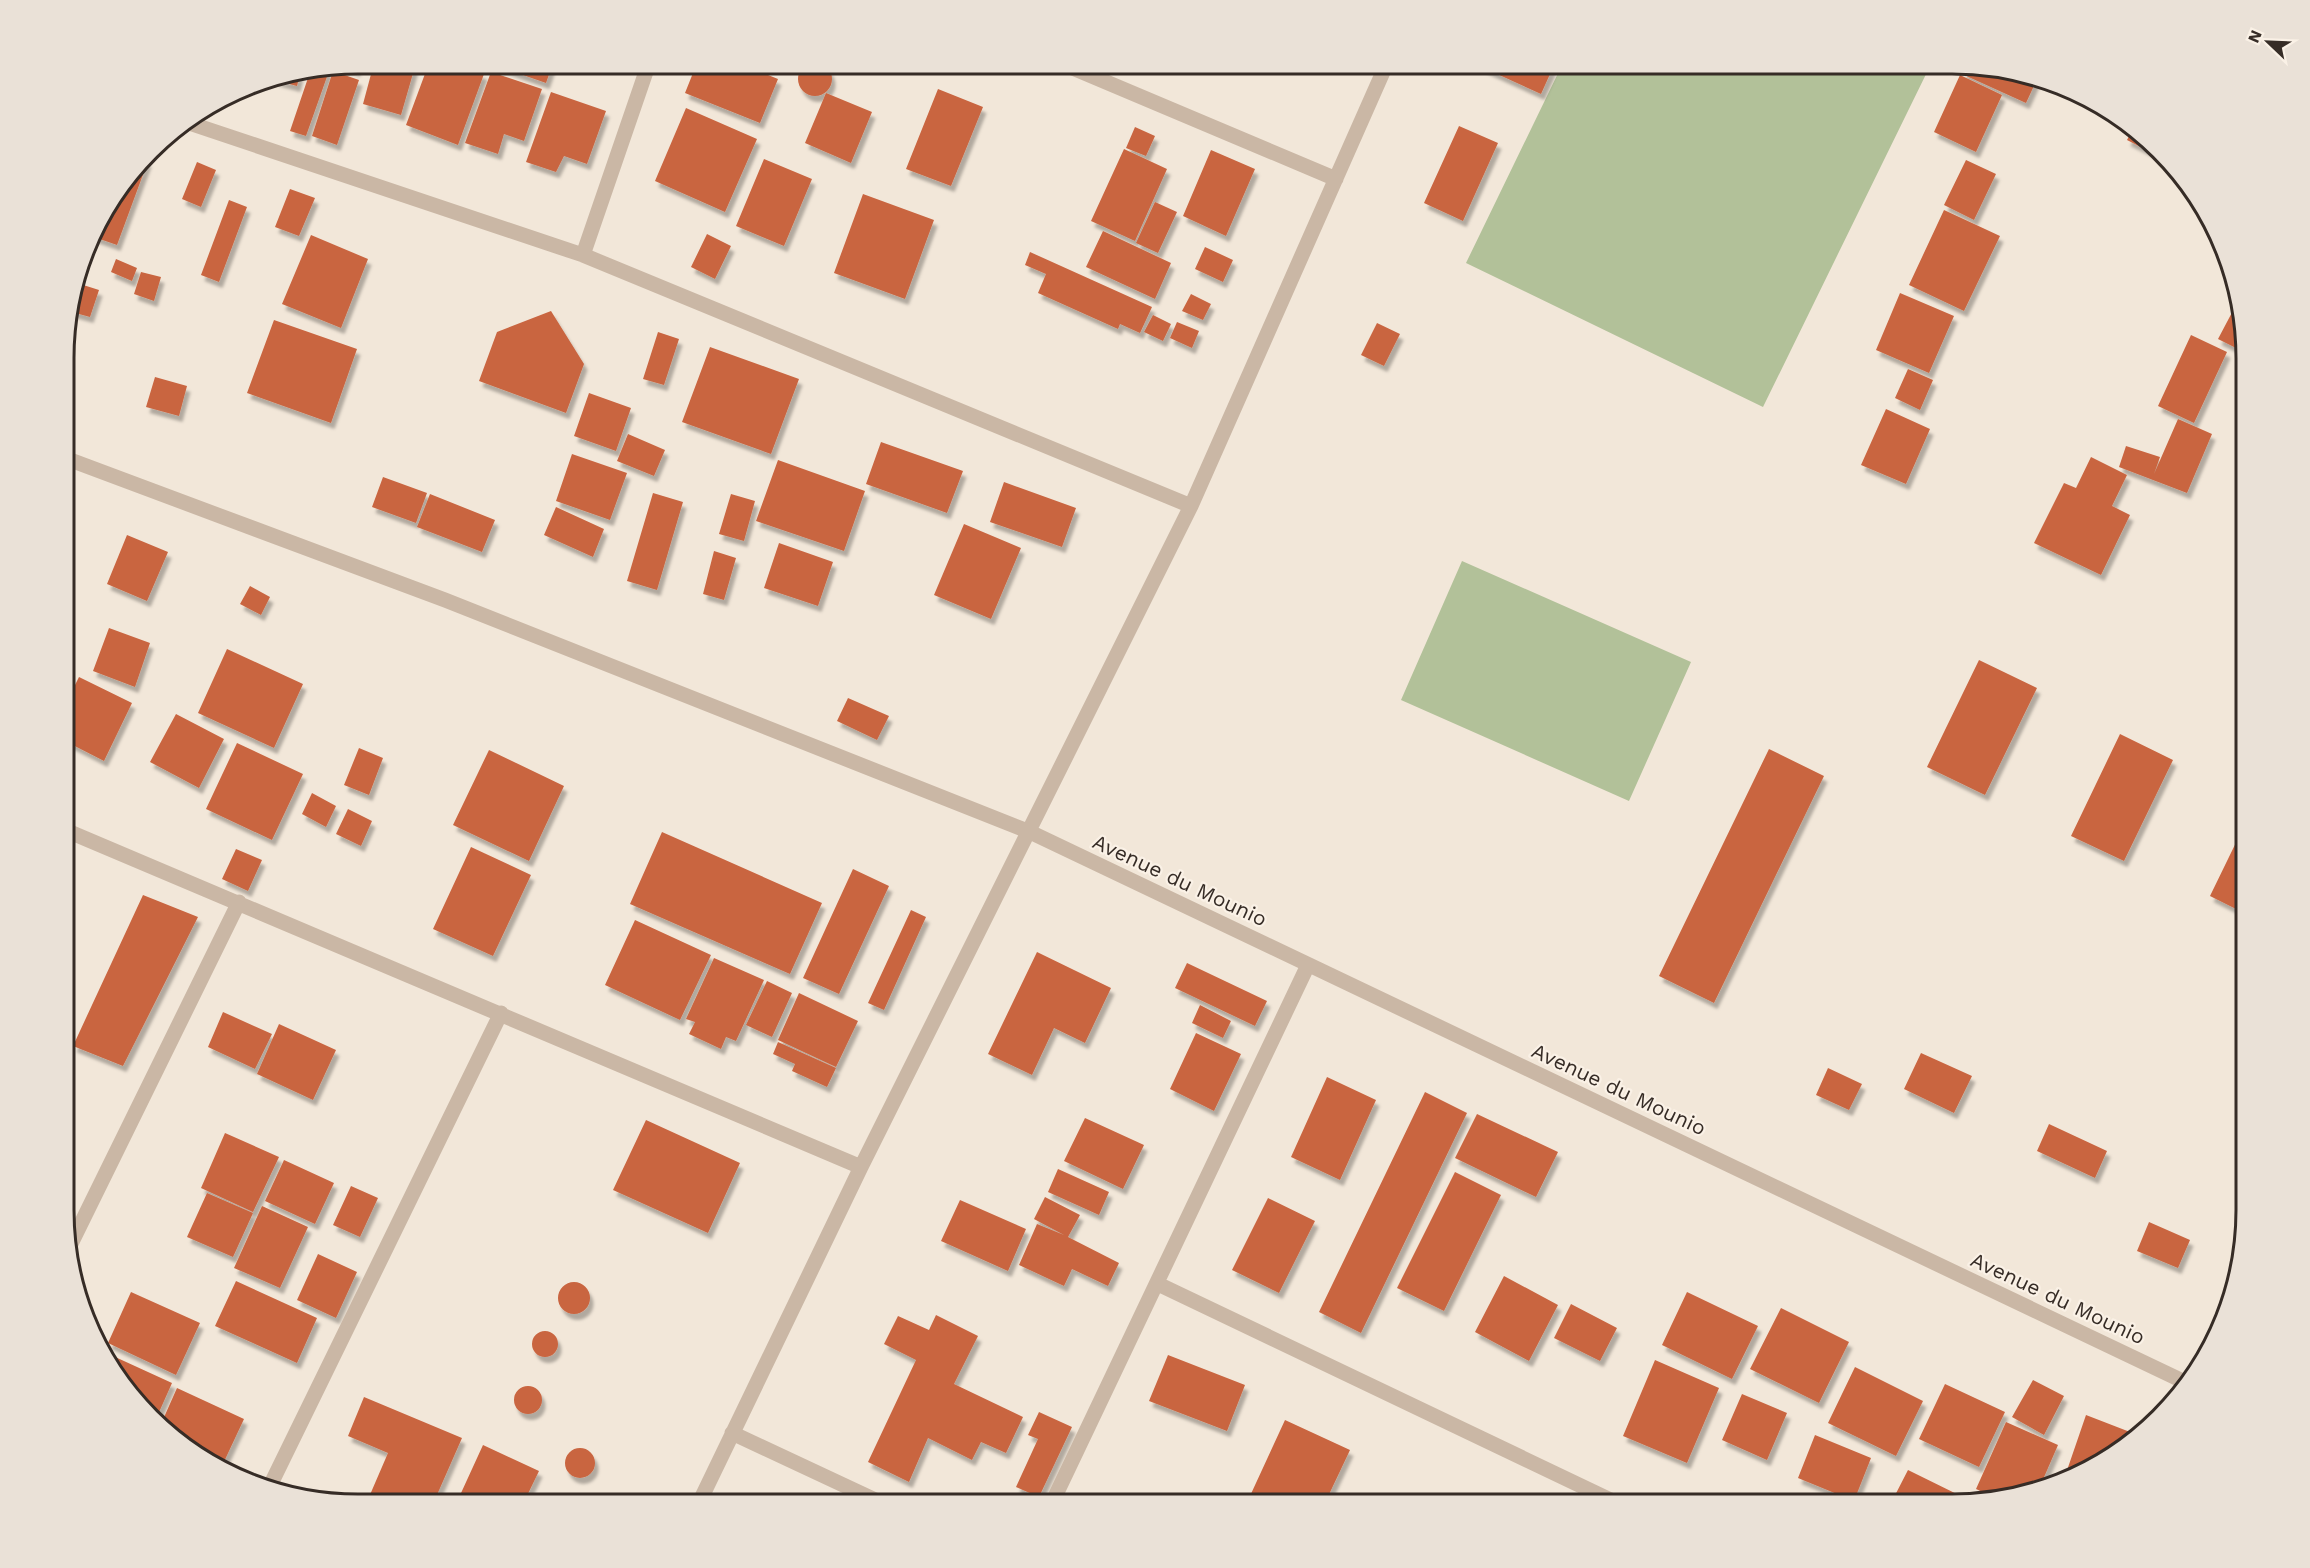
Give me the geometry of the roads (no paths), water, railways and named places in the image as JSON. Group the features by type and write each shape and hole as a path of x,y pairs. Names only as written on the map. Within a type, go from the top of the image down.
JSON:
{"street":[{"path":"583,255 645,74"},
{"path":"1087,74 1336,179"},
{"path":"703,1494 861,1167 1191,506 1382,74"},
{"path":"197,123 583,255 1191,506"},
{"name":"Avenue du Mounio","path":"74,461 445,600 1030,832 2180,1380"},
{"path":"74,833 861,1167"},
{"path":"75,1236 239,902"},
{"path":"1056,1494 1308,965"},
{"path":"272,1481 501,1013"},
{"path":"1158,1284 1598,1494"},
{"path":"732,1433 862,1494"}]}
